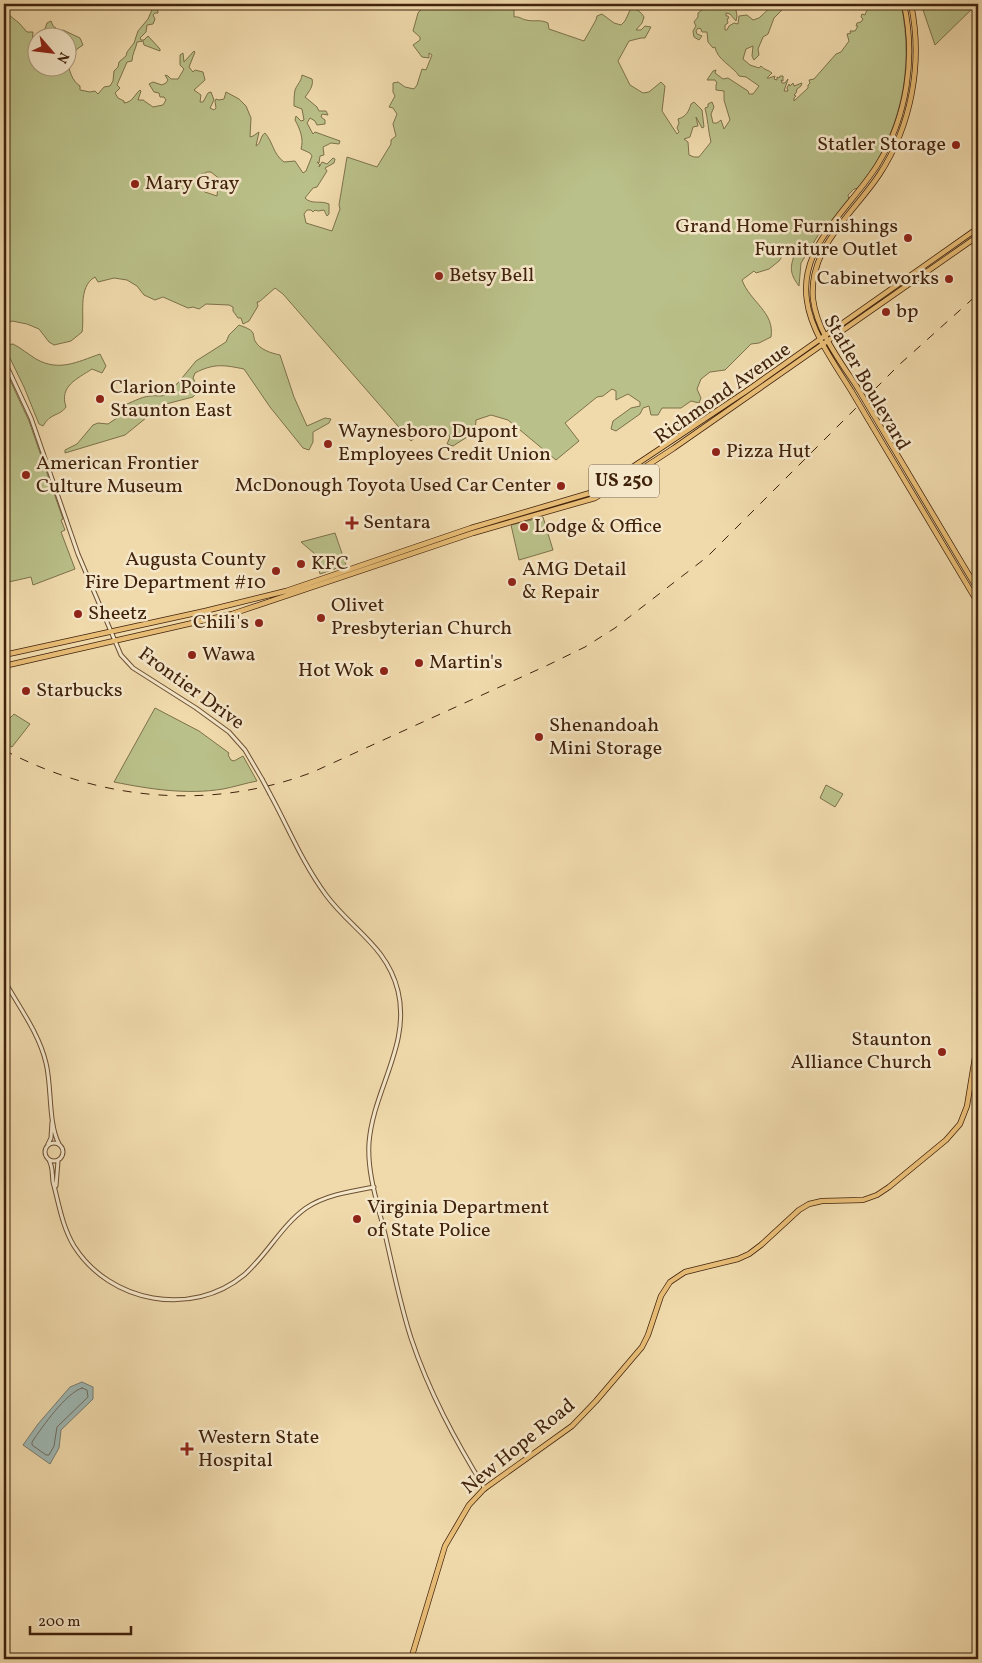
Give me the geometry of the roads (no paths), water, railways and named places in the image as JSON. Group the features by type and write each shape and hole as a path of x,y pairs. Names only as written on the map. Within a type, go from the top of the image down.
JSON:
{"main road":[{"name":"Statler Boulevard","path":"904,4 908,28 909,58 906,89 896,126 880,162 820,241 809,267 806,281 807,302 823,336 828,340 857,387 978,590"},
{"name":"Statler Boulevard","path":"910,4 915,34 915,69 912,94 902,130 883,168 827,242 815,268 813,300 823,336 823,344 978,603"},
{"name":"Richmond Avenue","path":"4,655 286,591 471,528 590,493 620,476 978,228"},
{"name":"Richmond Avenue","path":"4,666 248,610 473,533 595,498 617,486 674,448 978,236"},
{"name":"New Hope Road","path":"411,1659 445,1546 469,1505 485,1489 572,1426 601,1395 640,1350 648,1335 664,1289 675,1278 685,1272 749,1254 762,1245 808,1204 822,1201 861,1200 877,1196 946,1140 958,1127 964,1115 978,1039"}],"street":[{"name":"Frontier Drive","path":"4,360 31,418 78,554 123,658 133,668 196,708 232,734 245,750 262,779 321,888 336,908 375,945 388,965 396,985 400,1005 401,1027 398,1046 376,1104 372,1125 369,1157 374,1187 402,1306 417,1354 440,1410 485,1489"},
{"path":"4,980 34,1031 46,1060 50,1080 52,1121 55,1135 63,1152 58,1160 56,1187"},
{"path":"52,1121 51,1138 44,1152 49,1160 65,1228 78,1251 96,1272 124,1290 152,1298 178,1300 197,1298 215,1292 234,1282 260,1259 295,1217 312,1205 324,1199 374,1187"},
{"path":"48,1144 53,1142 59,1144"},
{"path":"49,1160 58,1160"}],"water":[{"path":"82,1382 93,1387 93,1399 61,1430 59,1448 50,1464 23,1445 38,1424 70,1387"}],"railway":[{"path":"4,750 41,767 78,780 117,790 156,795 196,796 235,792 274,784 313,772 548,665 585,647 615,628 707,557 900,364 978,294"}],"place":[{"name":"Statler Storage","path":"956,145"},
{"name":"Mary Gray","path":"135,184"},
{"name":"Grand Home Furnishings Furniture Outlet","path":"908,238"},
{"name":"Betsy Bell","path":"439,276"},
{"name":"Cabinetworks","path":"949,279"},
{"name":"bp","path":"886,312"},
{"name":"Clarion Pointe Staunton East","path":"100,399"},
{"name":"Waynesboro Dupont Employees Credit Union","path":"328,444"},
{"name":"Pizza Hut","path":"716,452"},
{"name":"American Frontier Culture Museum","path":"26,475"},
{"name":"McDonough Toyota Used Car Center","path":"561,486"},
{"name":"Sentara","path":"352,523"},
{"name":"Lodge & Office","path":"524,527"},
{"name":"KFC","path":"301,564"},
{"name":"Augusta County Fire Department #10","path":"276,571"},
{"name":"AMG Detail & Repair","path":"512,582"},
{"name":"Sheetz","path":"78,614"},
{"name":"Olivet Presbyterian Church","path":"321,618"},
{"name":"Chili's","path":"259,623"},
{"name":"Wawa","path":"192,655"},
{"name":"Martin's","path":"419,663"},
{"name":"Hot Wok","path":"384,671"},
{"name":"Starbucks","path":"26,691"},
{"name":"Shenandoah Mini Storage","path":"539,737"},
{"name":"Staunton Alliance Church","path":"942,1052"},
{"name":"Virginia Department of State Police","path":"357,1219"},
{"name":"Western State Hospital","path":"187,1449"}]}
